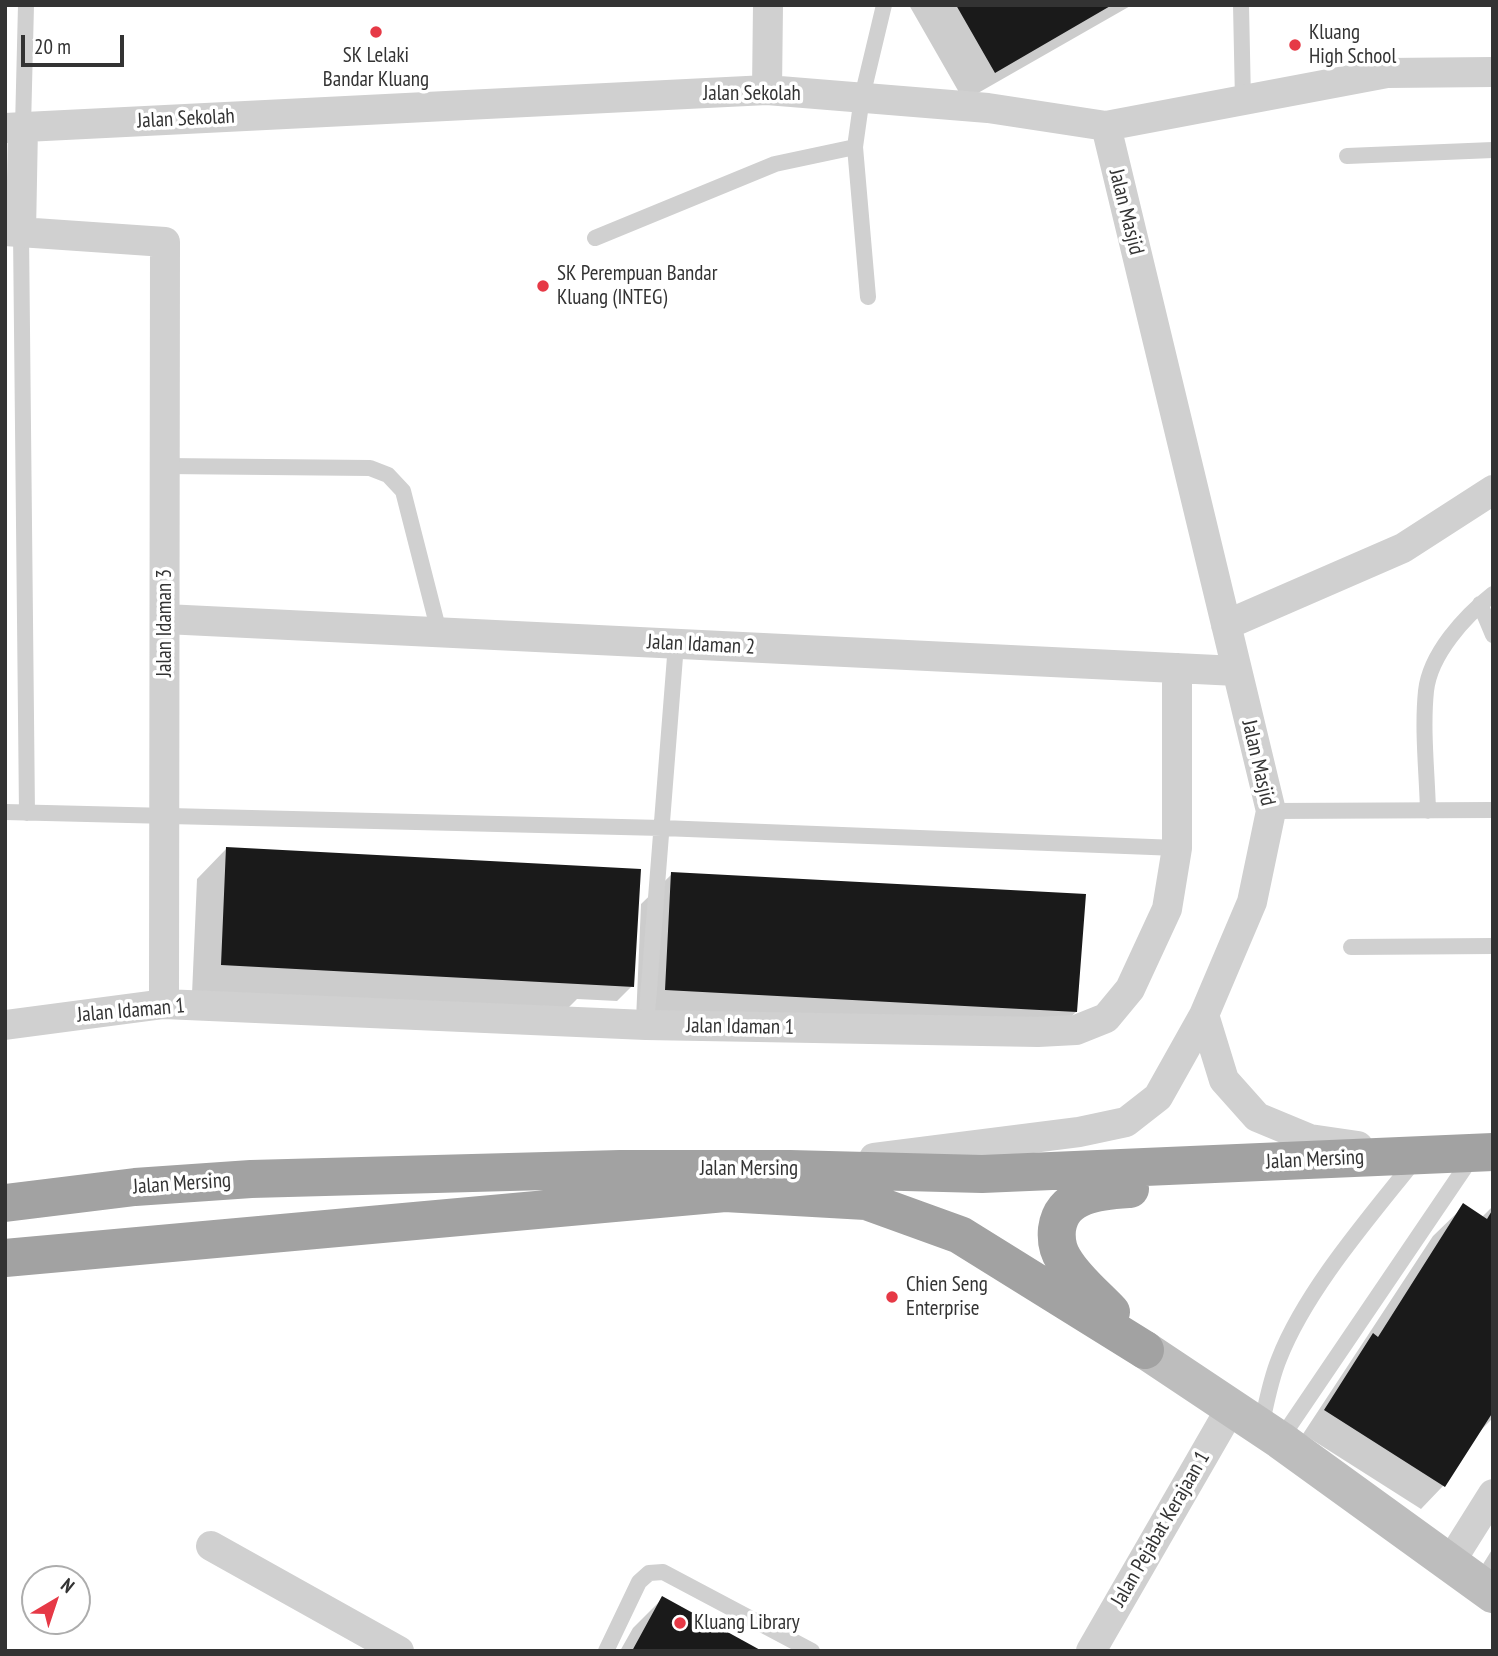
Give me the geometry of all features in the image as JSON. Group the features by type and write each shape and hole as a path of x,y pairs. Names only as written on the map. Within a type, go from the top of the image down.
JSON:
{"highway":[{"name":"Jalan Mersing","path":"5,1203 135,1186 251,1179 620,1169 790,1169 982,1174 1484,1152"},
{"path":"1145,1350 1063,1260 1056,1239 1058,1223 1065,1208 1083,1195 1105,1191 1315,1179 1364,1158"},
{"path":"5,1258 725,1193 866,1201 960,1235 1145,1350"}],"main road":[{"path":"1145,1350 1257,1425 1493,1594"}],"street":[{"path":"767,90 768,5"},
{"name":"Jalan Sekolah","path":"14,127 767,90 988,108 1106,126 1387,73 1493,72"},
{"name":"Jalan Masjid","path":"790,1169 1079,1132 1126,1122 1158,1097 1204,1014 1252,902 1271,811 1106,126"},
{"path":"13,232 14,127"},
{"name":"Jalan Idaman 3","path":"13,232 166,242 164,1004"},
{"path":"1226,625 1403,548 1493,490"},
{"name":"Jalan Idaman 2","path":"165,620 1237,671"},
{"name":"Jalan Idaman 1","path":"5,1025 164,1004 646,1025 1038,1032 1076,1030 1106,1018 1130,989 1167,909 1177,848 1177,668"},
{"path":"1204,1014 1224,1080 1257,1117 1310,1139 1419,1155"},
{"name":"Jalan Pejabat Kerajaan 1","path":"1091,1651 1257,1425"},
{"path":"1449,1564 1493,1494"},
{"path":"211,1546 400,1651"}],"lane":[{"path":"14,127 26,5"},
{"path":"867,297 855,148 862,97 884,5"},
{"path":"1241,5 1243,101"},
{"path":"595,238 775,164 855,148"},
{"path":"1347,156 1493,150"},
{"path":"13,232 27,813"},
{"path":"165,466 370,468 388,475 403,491 439,632"},
{"path":"1486,599 1493,635"},
{"path":"1428,811 1426,689 1436,660 1486,599"},
{"path":"646,1025 676,644"},
{"path":"1271,811 1493,810"},
{"path":"5,812 662,828 1177,848"},
{"path":"1351,947 1493,946"},
{"path":"1257,1425 1484,1152"},
{"path":"1257,1425 1279,1358 1332,1266 1419,1155"},
{"path":"606,1651 639,1582 649,1573 663,1572 813,1651"}],"building":[{"path":"956,5 1112,5 995,73"},
{"path":"226,847 641,869 634,987 221,965"},
{"path":"671,872 1086,894 1077,1012 665,990"},
{"path":"1463,1203 1487,1219 1493,1209 1493,1412 1445,1487 1324,1410 1373,1333 1378,1337"},
{"name":"Kluang Library","path":"662,1596 762,1651 632,1651"}],"place":[{"name":"SK Lelaki Bandar Kluang","path":"376,32"},
{"name":"Kluang High School","path":"1295,45"},
{"name":"SK Perempuan Bandar Kluang (INTEG)","path":"543,286"},
{"name":"Chien Seng Enterprise","path":"892,1297"},
{"name":"Kluang Library","path":"680,1623"}]}
